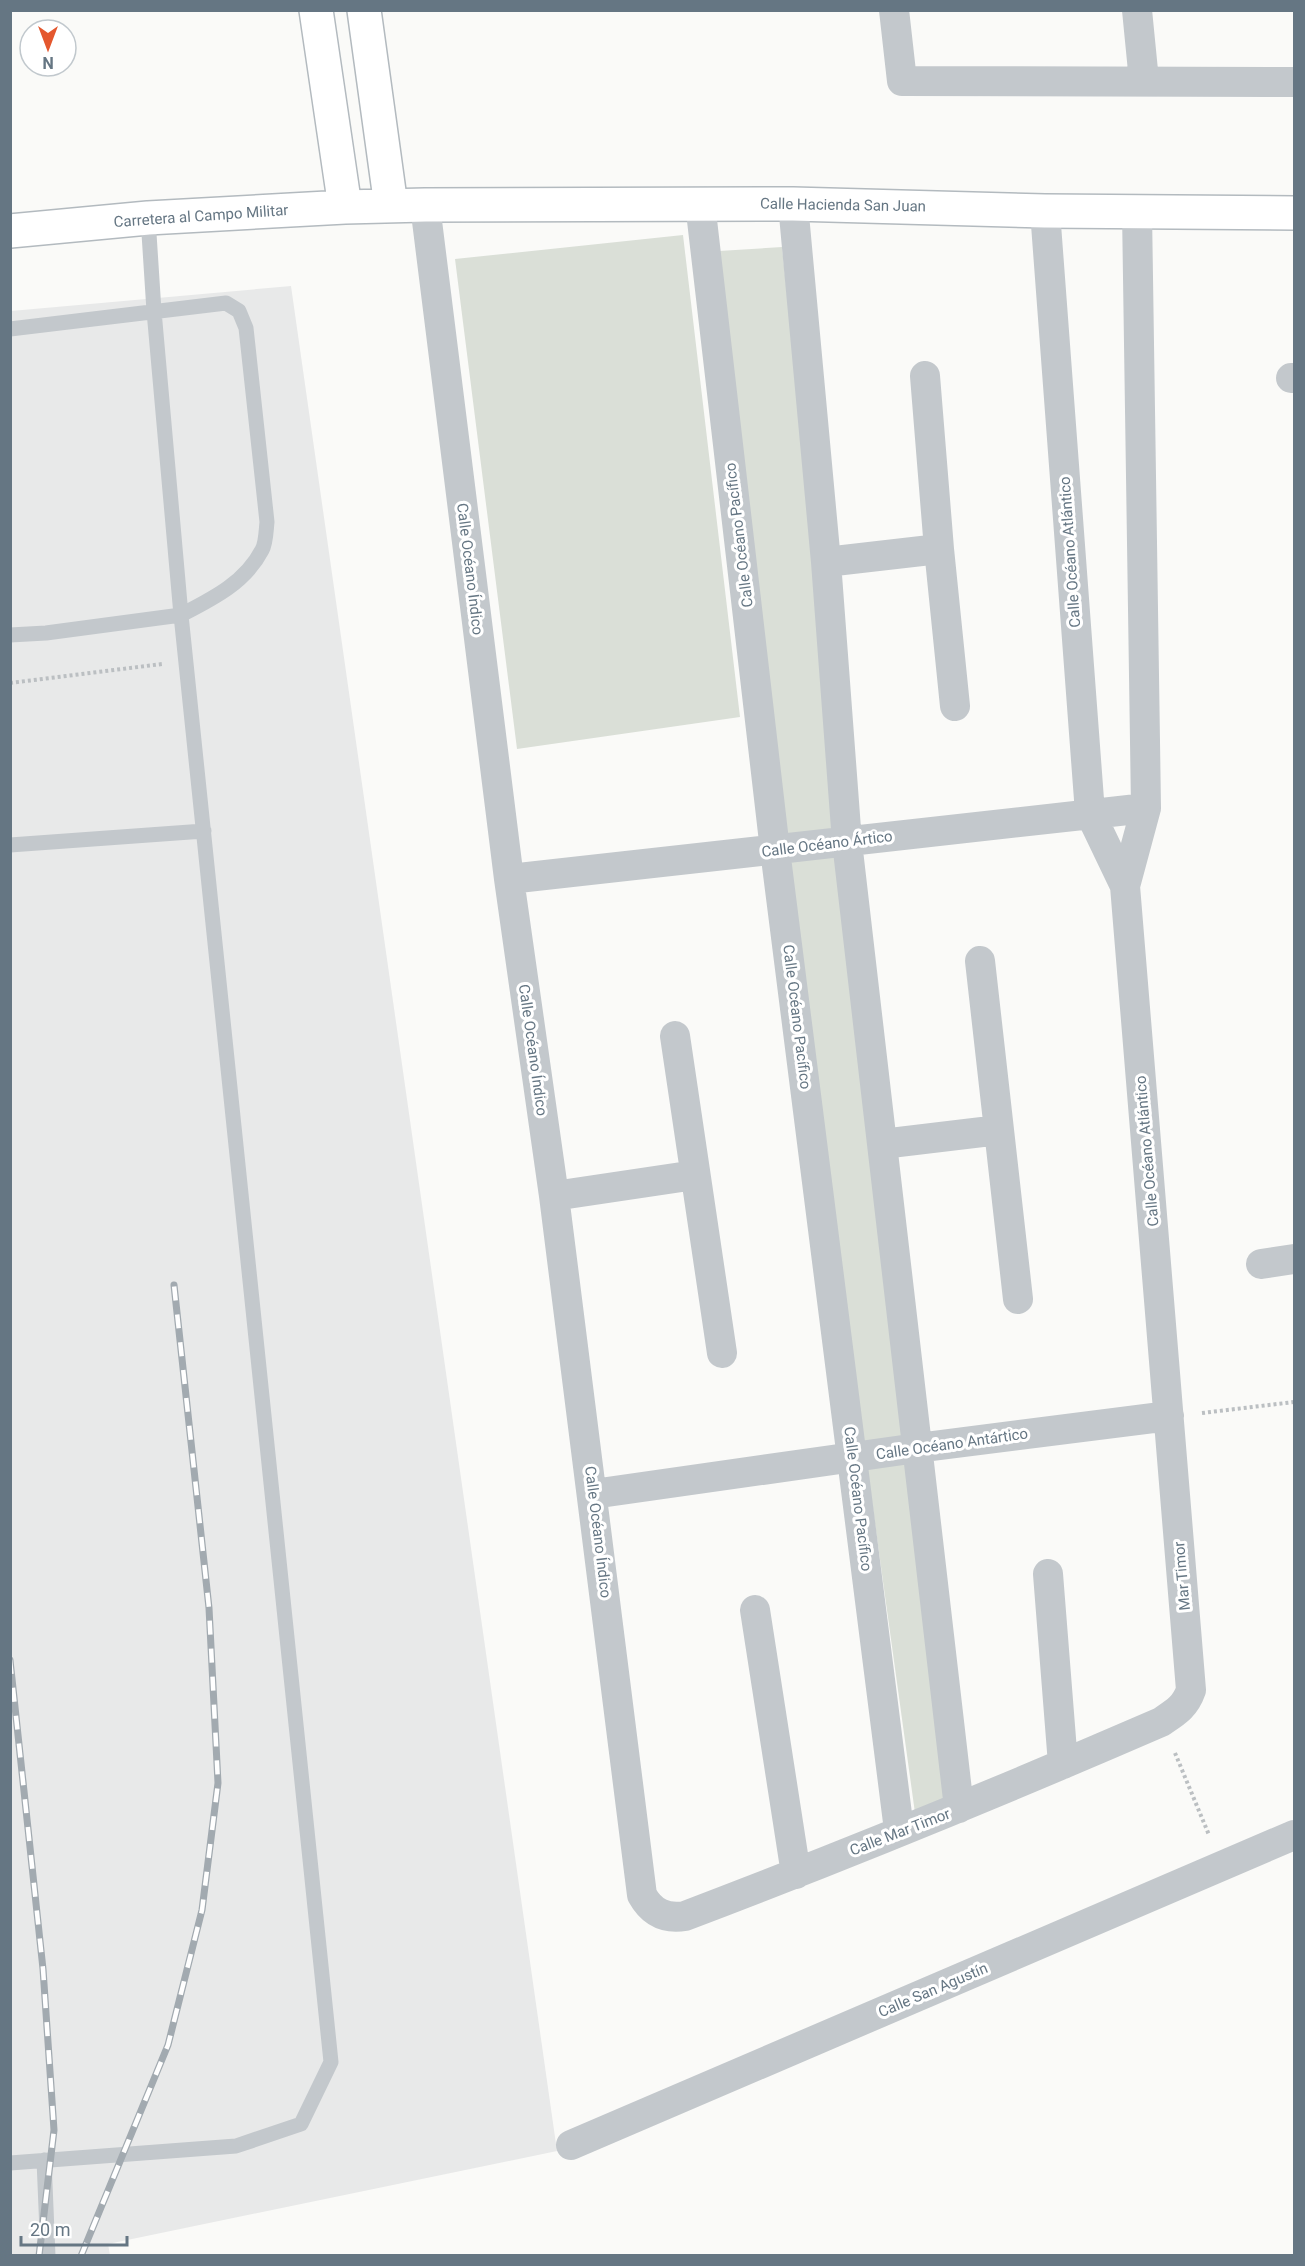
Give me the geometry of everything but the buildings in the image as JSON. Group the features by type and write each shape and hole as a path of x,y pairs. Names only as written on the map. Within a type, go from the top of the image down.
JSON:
{"main road":[{"path":"316,10 345,207"},
{"path":"364,10 391,206"},
{"name":"Calle Hacienda San Juan","path":"391,206 700,203 1045,211 1294,213"},
{"name":"Carretera al Campo Militar","path":"10,231 148,218 391,206"}],"street":[{"path":"894,10 902,81 1294,82"},
{"path":"1137,10 1144,81"},
{"name":"Calle Océano Pacífico","path":"700,203 775,850 854,1458 899,1830"},
{"path":"793,204 826,562 847,842 959,1808"},
{"name":"Calle Océano Índico","path":"425,205 509,879 554,1196 642,1895"},
{"name":"Calle Océano Atlántico","path":"1045,211 1090,813 1125,886"},
{"name":"Calle Océano Atlántico","path":"1137,211 1146,808 1125,886 1169,1416"},
{"path":"925,376 955,706"},
{"path":"826,562 939,549"},
{"name":"Calle Océano Ártico","path":"509,879 1146,808"},
{"path":"980,961 1018,1299"},
{"path":"675,1036 722,1353"},
{"path":"882,1144 999,1130"},
{"path":"554,1196 695,1175"},
{"path":"1261,1264 1294,1259"},
{"name":"Calle Océano Antártico","path":"593,1494 917,1448 1169,1416"},
{"name":"Mar Timor","path":"1161,1722 1181,1709 1191,1690 1169,1416"},
{"path":"1048,1574 1063,1764"},
{"path":"755,1610 796,1874"},
{"name":"Calle Mar Timor","path":"642,1895 648,1906 658,1912 671,1918 685,1916 959,1808 1161,1722"},
{"name":"Calle San Agustín","path":"571,2145 1294,1835"}],"lane":[{"path":"10,2163 236,2146 301,2124 331,2062 181,615 148,218"},
{"path":"10,329 226,303 239,311 246,328 267,522 263,549 244,574 220,594 181,615 46,633 10,635"},
{"path":"10,845 204,831"},
{"path":"44,2160 48,2256"}],"path":[{"path":"10,682 186,661"},
{"path":"1169,1416 1294,1402"},
{"path":"1161,1722 1222,1866"}],"shaded area":[{"path":"683,235 740,717 517,749 455,259"},
{"path":"782,247 946,1802 915,1813 781,843 719,251"},
{"path":"291,286 557,2151 108,2244 110,2255 11,2256 11,311"}],"railway":[{"path":"81,2256 168,2045 202,1910 218,1783 209,1608 174,1285"},
{"path":"10,1660 43,1969 54,2130 39,2256"}]}
